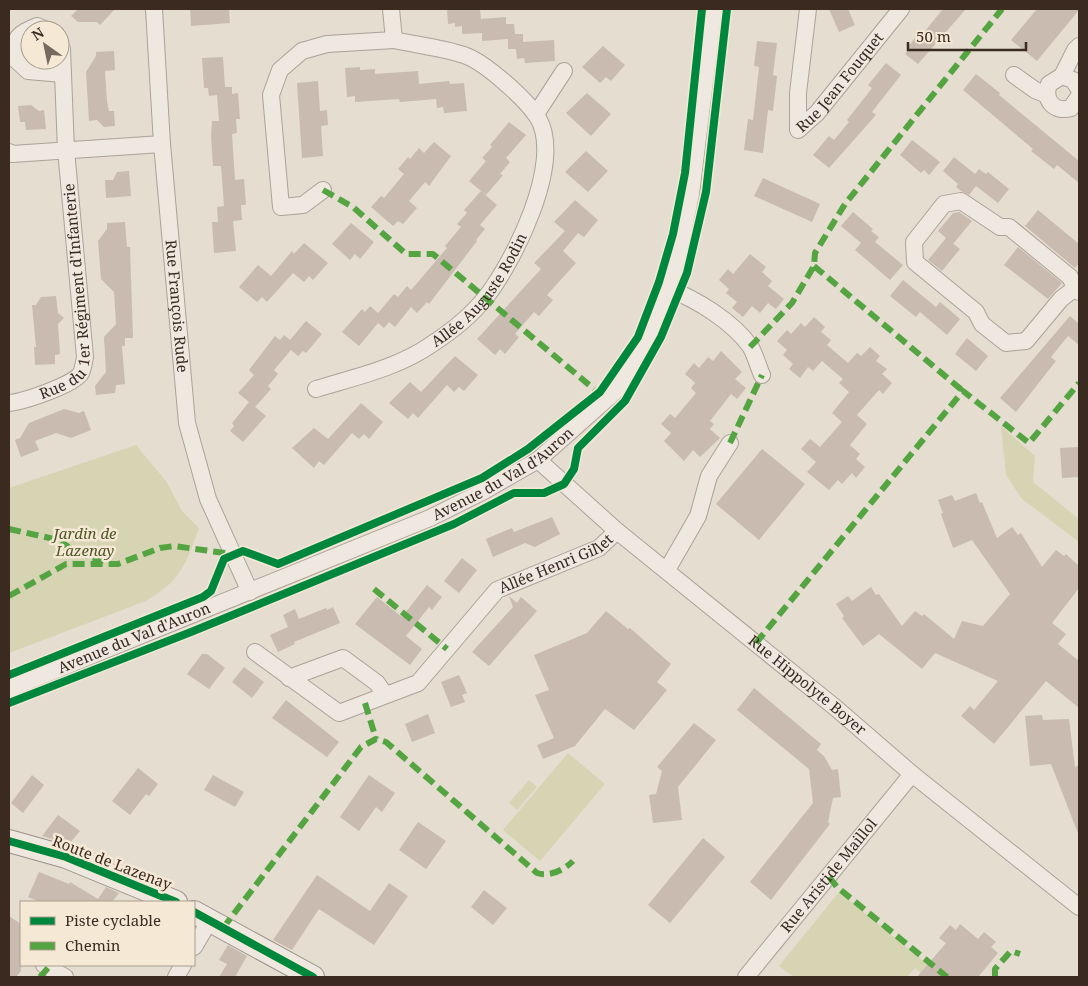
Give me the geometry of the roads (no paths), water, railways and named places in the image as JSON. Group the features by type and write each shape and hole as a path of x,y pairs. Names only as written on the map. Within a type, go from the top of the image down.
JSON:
{"street":[{"name":"Rue François Rude","path":"154,9 162,144 187,423 208,498 250,592"},
{"path":"391,9 394,40"},
{"name":"Avenue du Val d'Auron","path":"9,689 430,518 484,491 538,460 618,389 652,328 676,266 691,194 714,9"},
{"name":"Rue Jean Fouquet","path":"808,9 798,93 798,130 817,113 901,9"},
{"path":"20,35 14,44 16,59 20,63"},
{"name":"Allée Auguste Rodin","path":"316,389 388,367 431,345 468,317 486,297 509,265 535,203 545,164 544,141 540,120 513,88 466,55 394,40 327,44 302,51 280,70 271,94 280,206 303,205 323,190"},
{"path":"1076,108 1060,109 1055,107 1051,104 1047,95 1049,84 1062,76 1074,50 1079,46"},
{"path":"27,70 63,74"},
{"name":"Rue du 1er Régiment d'Infanterie","path":"9,403 61,386 72,380 81,373 85,357 66,150 63,70"},
{"path":"536,114 564,71"},
{"path":"1014,74 1035,90 1047,95"},
{"path":"1062,76 1073,80 1079,88"},
{"path":"10,157 66,150 162,144"},
{"path":"961,201 1000,227 1009,227 1070,277 1077,290 1060,299 1026,341 1006,344 982,324 976,312 915,262 914,242 944,204 961,201"},
{"path":"667,288 711,310 750,347 762,375"},
{"path":"667,570 698,516 709,476 730,443"},
{"name":"Rue Hippolyte Boyer","path":"538,460 618,531 836,709 912,774 1079,907"},
{"name":"Allée Henri Gillet","path":"255,652 339,713 418,683 497,590 599,548 618,531"},
{"path":"289,678 343,658 377,683 385,696"},
{"name":"Rue Aristide Maillol","path":"746,977 912,774"},
{"name":"Route de Lazenay","path":"9,841 66,857 174,901"},
{"path":"195,943 202,916 312,977"},
{"path":"46,966 65,977"},
{"path":"176,977 182,966"}],"park label":[{"name":"Jardin de Lazenay","path":"85,542"}]}
